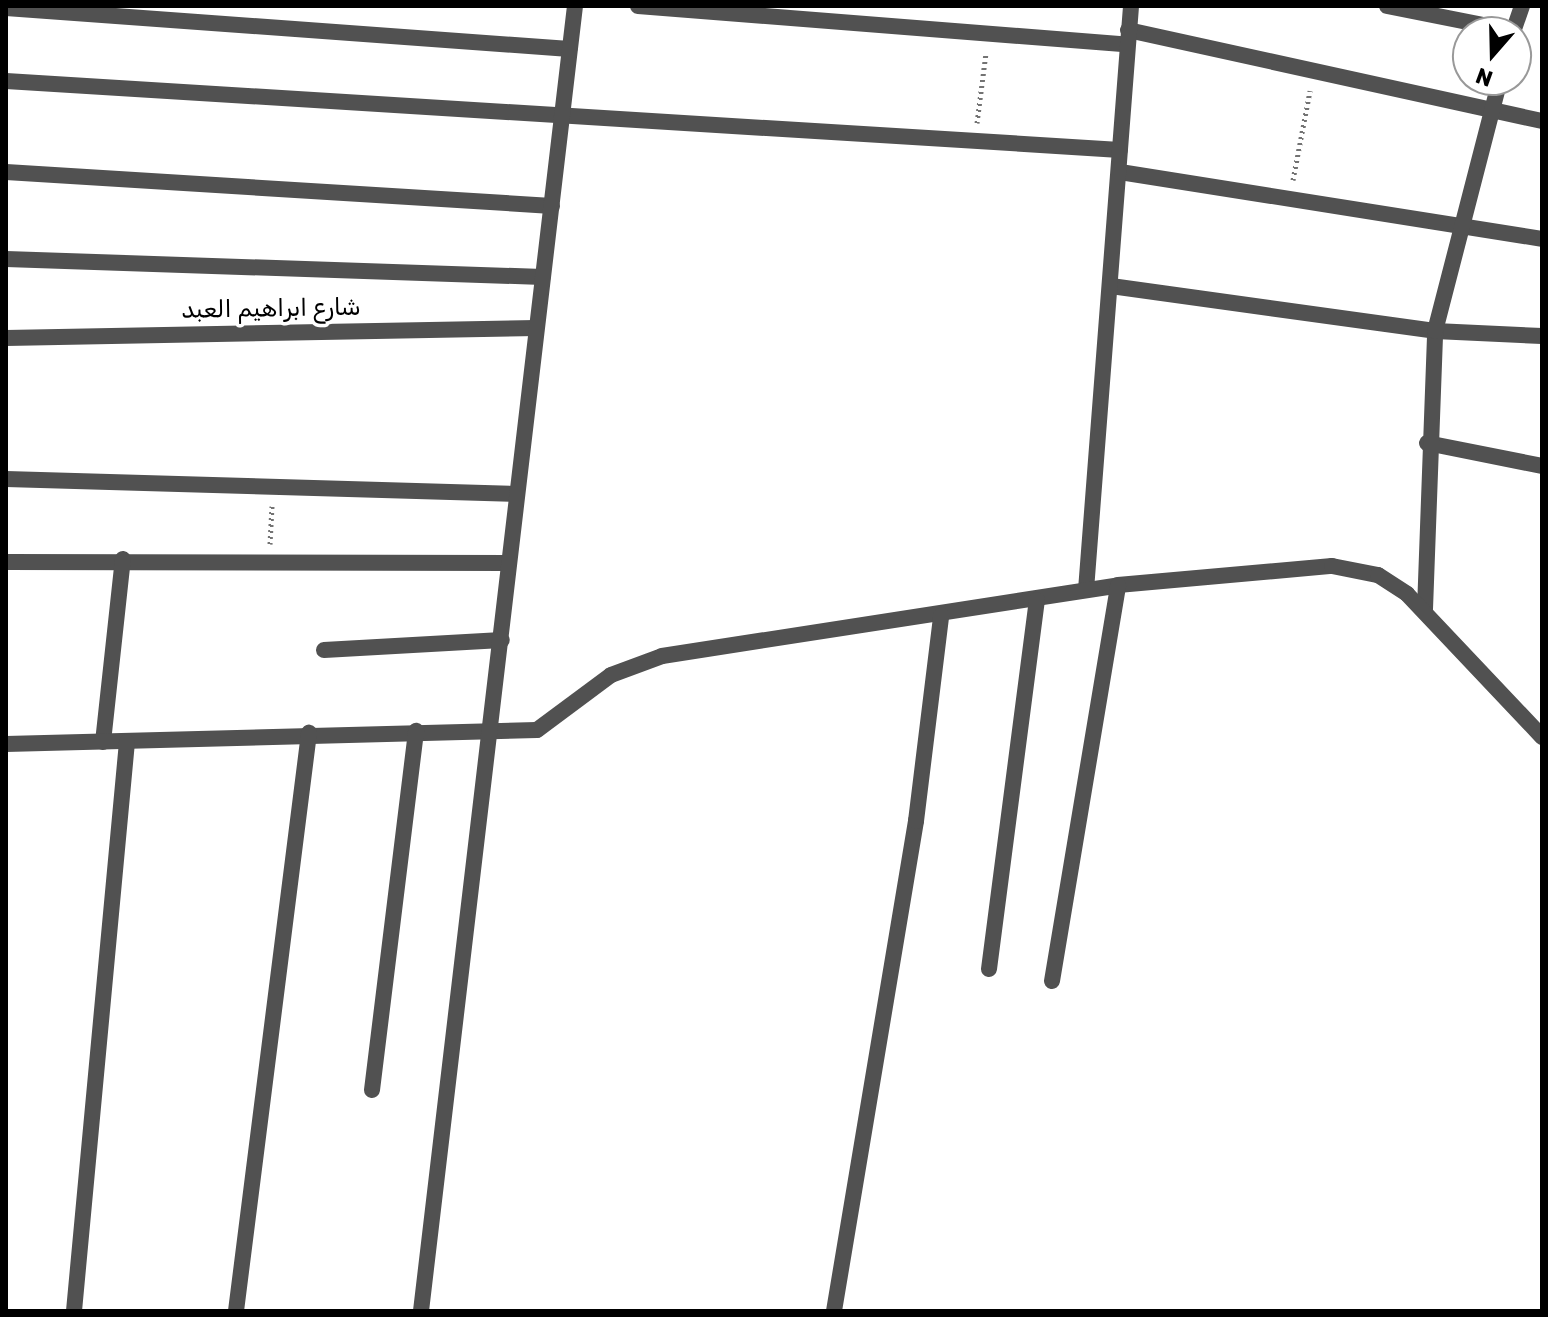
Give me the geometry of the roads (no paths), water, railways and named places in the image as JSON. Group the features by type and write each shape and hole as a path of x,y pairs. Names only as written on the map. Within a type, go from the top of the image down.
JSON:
{"street":[{"path":"421,1311 492,732 575,6"},
{"path":"638,6 989,34 1127,37 1315,67 1542,121"},
{"path":"1086,590 1131,6"},
{"path":"1387,6 1452,19"},
{"path":"6,8 570,49"},
{"path":"6,81 561,118 975,139 1120,150"},
{"path":"1425,609 1427,443 1435,331 1495,96"},
{"path":"6,172 552,206"},
{"path":"1120,172 1290,194 1462,222 1542,239"},
{"path":"6,259 543,277"},
{"path":"1111,286 1435,331 1542,336"},
{"name":"شارع ابراهيم العبد","path":"6,338 536,328"},
{"path":"1427,443 1542,466"},
{"path":"6,479 517,494"},
{"path":"6,562 269,558 509,563"},
{"path":"103,742 123,559"},
{"path":"6,744 309,733 492,732 548,726 598,683 662,656 941,616 1118,585 1348,567 1378,575 1425,609 1542,737"},
{"path":"1052,981 1118,585"},
{"path":"989,969 1037,600"},
{"path":"834,1311 916,821 941,616"},
{"path":"324,650 502,640"},
{"path":"372,1090 416,731"},
{"path":"236,1311 309,733"},
{"path":"74,1311 127,742"}]}
